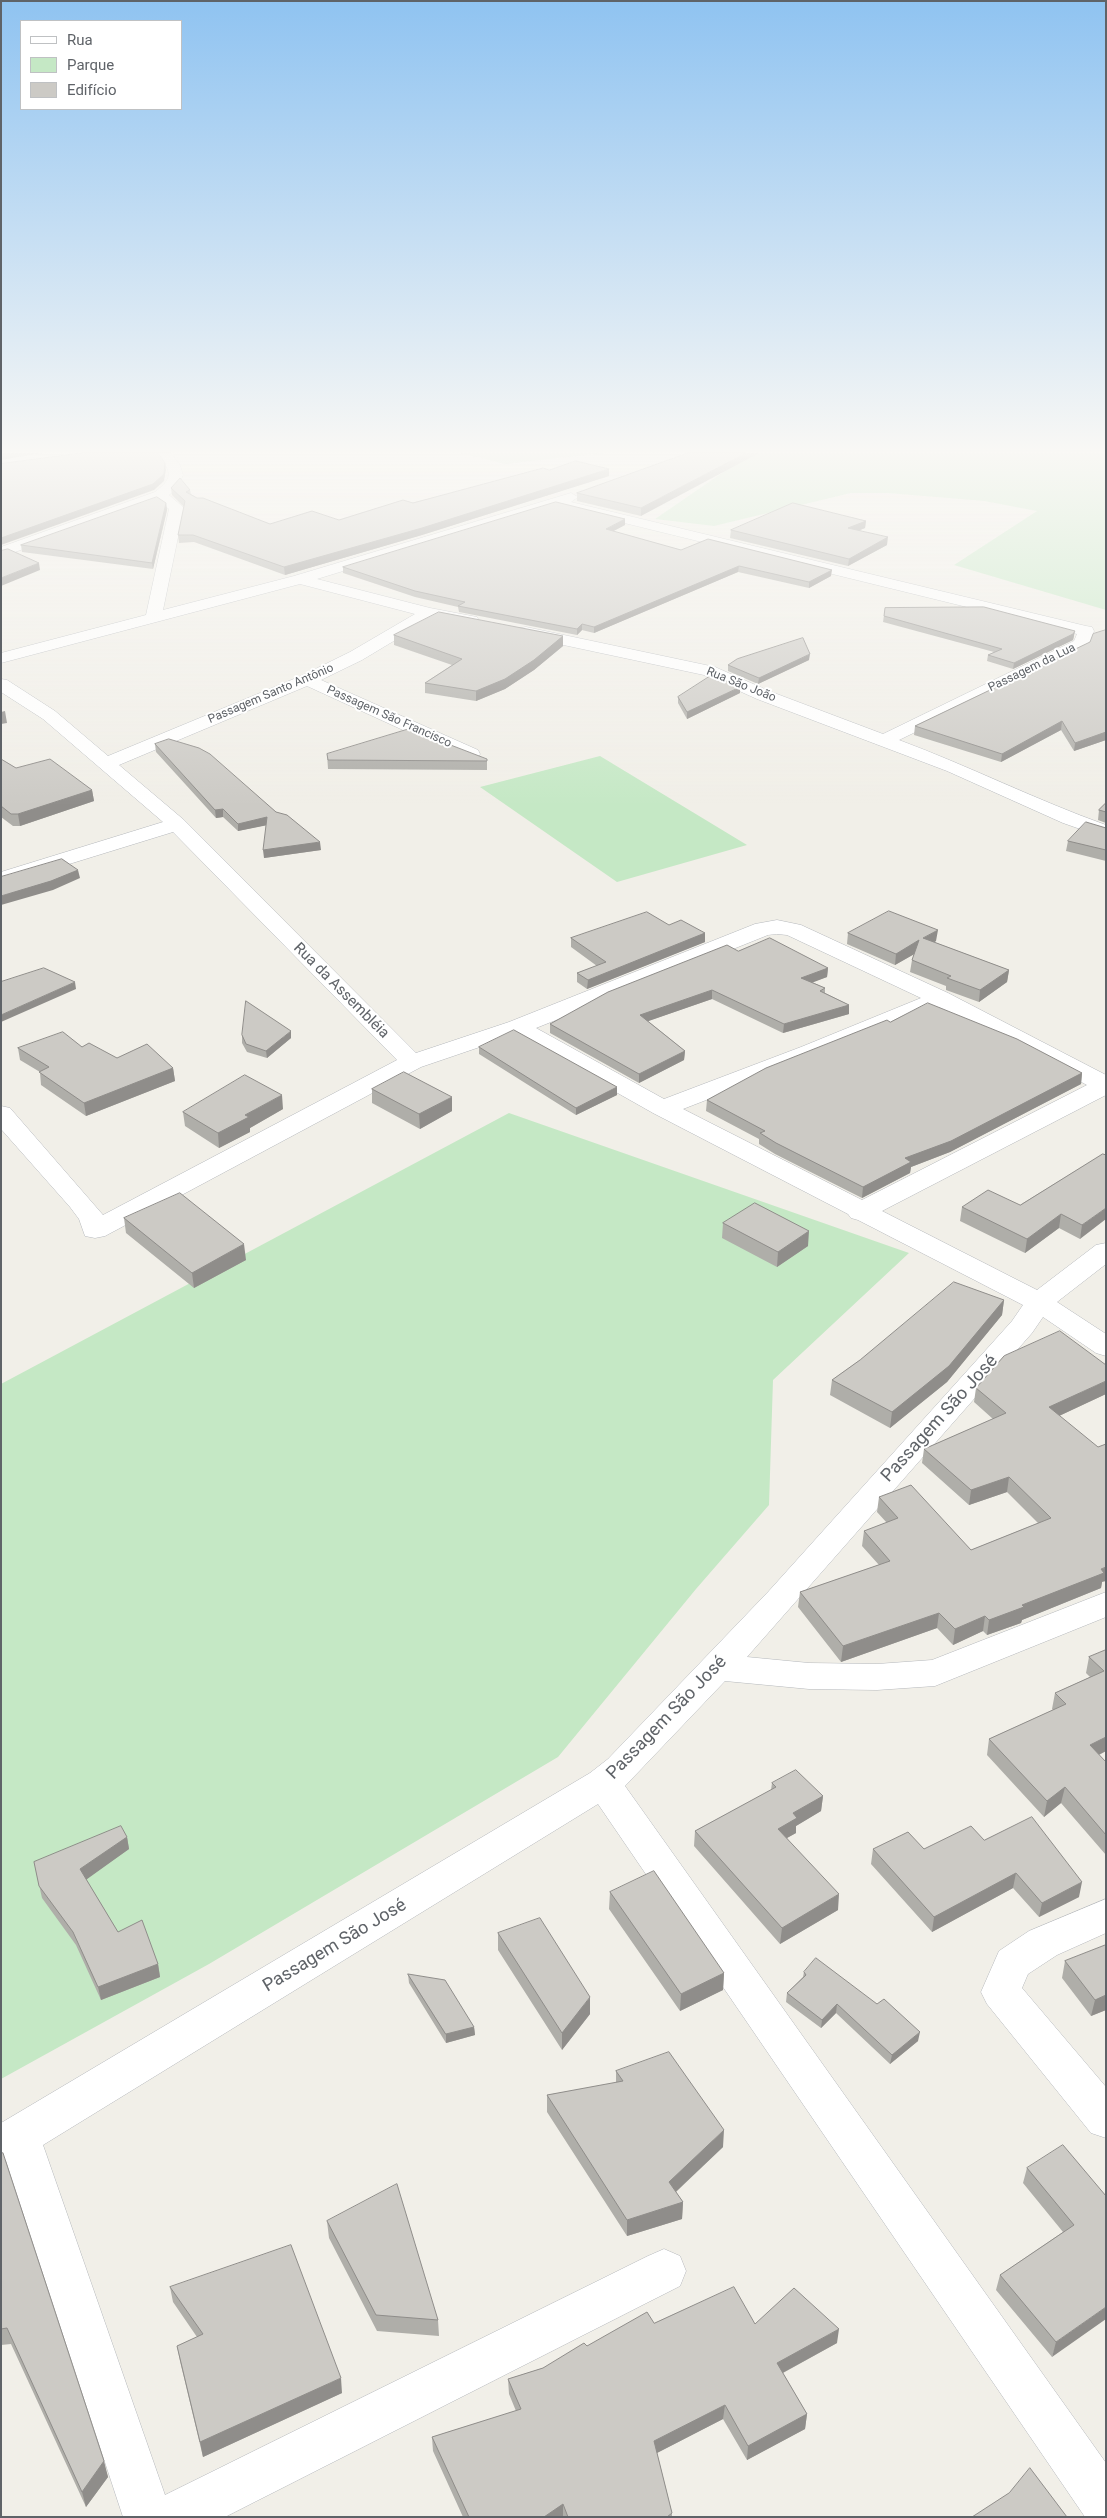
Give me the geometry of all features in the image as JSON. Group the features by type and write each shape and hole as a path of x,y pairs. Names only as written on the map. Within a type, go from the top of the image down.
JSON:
{"street":[{"path":"153,620 163,571"},
{"path":"1,658 153,620 328,571"},
{"name":"Passagem da Lua","path":"837,571 1086,631 1082,644 882,741"},
{"path":"300,579 429,613 485,624"},
{"name":"Passagem Santo Antônio","path":"107,763 307,680 356,656 429,613"},
{"name":"Rua São João","path":"513,629 709,671 763,695 954,767 1070,819 1106,832"},
{"name":"Passagem São Francisco","path":"307,680 471,754"},
{"name":"Rua da Assembléia","path":"1,684 48,715 177,824 412,1062"},
{"path":"1,879 177,824"},
{"path":"1,1113 79,1201 92,1218 95,1230 412,1062 517,1027 763,929 777,927 793,930 940,998 1106,1085"},
{"path":"662,1108 809,1052 940,998"},
{"path":"517,1027 662,1108 860,1212 1039,1302 1106,1347"},
{"path":"860,1212 1106,1085"},
{"name":"Passagem São José","path":"10,2140 603,1783 621,1769 717,1667 1022,1327 1039,1302 1106,1251"},
{"path":"717,1667 808,1676 877,1677 936,1673 1106,1604"},
{"path":"603,1783 1106,2505"},
{"path":"1106,1914 1043,1943 1013,1963 1001,1992 1106,2119"},
{"path":"10,2140 148,2517"},
{"path":"173,2517 664,2271"}],"green space":[{"path":"973,571 1106,571 1106,610"},
{"path":"600,756 747,845 617,882 480,787"},
{"path":"509,1113 909,1253 773,1380 769,1505 696,1589 558,1757 209,1964 1,2079 1,1384"}],"building":[{"path":"1,571 20,571 1,578"},
{"path":"354,571 728,571 594,627 582,624 577,629 458,606 465,602 415,591"},
{"path":"759,571 831,571 809,582"},
{"path":"984,607 1075,631 1073,634 1014,663 988,655 1002,649 884,616 885,608"},
{"path":"439,612 563,636 534,660 505,679 476,691 425,683 462,659 394,635"},
{"path":"1106,630 1106,732 1075,743 1062,721 1002,754 915,726 1090,642 1093,634"},
{"path":"803,638 810,654 759,678 728,665 737,659"},
{"path":"712,675 740,687 687,712 678,697"},
{"path":"409,729 487,759 487,761 328,760 327,754"},
{"path":"169,739 199,748 210,754 276,812 287,815 320,842 263,850 267,817 238,824 223,809 215,810 155,744"},
{"path":"1,759 16,768 50,759 92,790 18,814 11,814 1,806"},
{"path":"1106,803 1106,812 1099,810"},
{"path":"1086,822 1106,828 1106,850 1068,841"},
{"path":"62,859 78,870 51,881 1,896 1,877"},
{"path":"889,911 938,930 923,938 1009,970 980,990 947,978 951,976 912,960 919,940 896,954 848,933"},
{"path":"647,912 669,925 681,920 705,933 588,980 577,973 606,962 571,938"},
{"path":"770,938 828,968 801,978 825,988 820,991 849,1005 784,1024 712,990 640,1015 685,1051 639,1074 550,1024 608,992 727,945 738,951"},
{"path":"44,968 75,982 1,1015 1,982"},
{"path":"246,1001 291,1031 266,1051 246,1044 242,1035"},
{"path":"928,1003 1017,1039 1082,1073 951,1141 905,1158 911,1162 863,1187 776,1143 760,1133 765,1131 707,1100 766,1068 887,1020 890,1022"},
{"path":"514,1030 617,1087 576,1108 479,1047"},
{"path":"63,1032 82,1047 89,1043 117,1058 147,1044 173,1068 84,1103 39,1072 49,1067 18,1048"},
{"path":"404,1072 452,1097 419,1114 372,1089"},
{"path":"245,1075 282,1095 245,1115 249,1117 218,1133 183,1112"},
{"path":"1103,1154 1106,1155 1106,1208 1082,1225 1061,1214 1027,1239 962,1207 988,1190 1020,1205"},
{"path":"180,1193 244,1244 192,1273 124,1218"},
{"path":"755,1203 809,1231 778,1252 723,1223"},
{"path":"954,1282 1004,1300 949,1366 892,1412 832,1380 860,1360"},
{"path":"1060,1331 1106,1365 1106,1381 1049,1407 1098,1447 1106,1444 1106,1567 1101,1569 1104,1573 989,1620 985,1616 955,1629 939,1613 843,1646 800,1592 890,1561 864,1531 898,1518 879,1497 911,1485 971,1550 1051,1518 1009,1477 971,1490 924,1449 1006,1413 976,1388 1004,1356"},
{"path":"1106,1650 1106,1737 1090,1745 1106,1762 1106,1835 1065,1787 1047,1801 989,1739 1066,1704 1055,1693 1104,1671 1089,1657"},
{"path":"796,1770 823,1796 793,1813 797,1818 778,1829 839,1894 782,1928 695,1831 776,1787 772,1783"},
{"path":"1032,1817 1082,1882 1042,1903 1016,1873 934,1917 873,1849 908,1832 924,1849 971,1826 984,1840"},
{"path":"121,1826 127,1837 80,1869 118,1932 142,1920 158,1964 98,1987 73,1932 39,1886 34,1862"},
{"path":"654,1871 724,1973 681,1994 610,1892"},
{"path":"540,1918 590,1997 562,2033 498,1933"},
{"path":"1106,1945 1106,1995 1095,2000 1065,1961"},
{"path":"816,1958 877,2004 884,1999 920,2032 892,2055 837,2004 822,2020 787,1993 806,1975 804,1972"},
{"path":"408,1974 445,1980 474,2027 446,2034"},
{"path":"669,2052 724,2130 669,2182 683,2202 627,2220 547,2095 623,2081 616,2071"},
{"path":"1063,2145 1106,2196 1106,2307 1056,2342 1000,2275 1074,2225 1027,2168"},
{"path":"3,2153 104,2461 82,2492 7,2328 1,2329 1,2154"},
{"path":"397,2184 438,2320 376,2315 327,2221"},
{"path":"291,2245 341,2378 200,2442 177,2346 203,2334 170,2287"},
{"path":"734,2287 755,2324 794,2288 839,2329 777,2363 807,2414 748,2446 725,2405 654,2441 672,2513 667,2517 568,2517 563,2504 544,2517 469,2517 432,2437 521,2409 508,2379 543,2368 584,2343 587,2346 647,2312 654,2323"},
{"path":"1030,2468 1067,2517 972,2517 1009,2493"}]}
